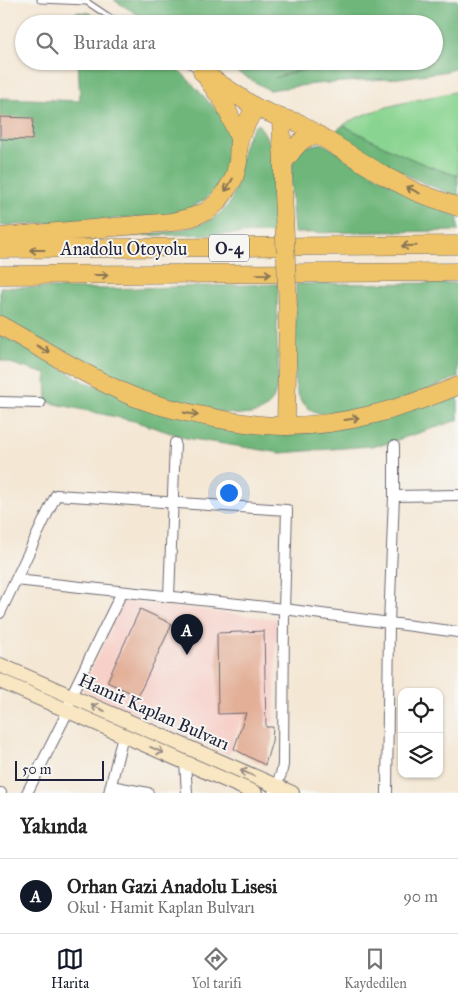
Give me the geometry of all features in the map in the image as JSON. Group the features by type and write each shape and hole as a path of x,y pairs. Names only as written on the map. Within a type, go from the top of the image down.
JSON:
{"highway":[{"path":"202,72 256,107 280,118 299,123 416,192 458,207"},
{"path":"0,237 172,222 206,211 218,202 234,178 238,162 239,138 225,104 202,72"},
{"path":"239,138 256,107"},
{"path":"280,118 284,163 283,192 288,308 286,426"},
{"path":"284,163 302,140 311,135 320,136"},
{"name":"Anadolu Otoyolu","path":"0,249 458,245"},
{"name":"Anadolu Otoyolu","path":"0,275 458,272"},
{"path":"0,325 98,380 128,394 152,404 219,420 286,426 364,417 428,398 458,386"}],"main road":[{"name":"Hamit Kaplan Bulvarı","path":"0,665 275,789 292,793"},
{"name":"Hamit Kaplan Bulvarı","path":"0,681 255,793"}],"street":[{"path":"0,402 40,403"},
{"path":"169,597 175,443"},
{"path":"387,793 394,446"},
{"path":"0,613 56,495 287,510 283,765 275,789"},
{"path":"394,496 458,495"},
{"path":"16,580 284,609 458,632"},
{"path":"27,793 68,711 71,696 122,592"},
{"path":"123,735 110,789 148,793"},
{"path":"185,762 187,793"}],"lane":[{"path":"40,0 87,1 107,15"}],"shaded area":[{"path":"124,601 277,619 274,723 241,720 229,755 82,690"}],"green space":[{"path":"114,0 458,0 458,67 448,71 399,78 315,84 269,90 234,70 300,70 274,78 303,70 443,70 443,15 138,15"},
{"path":"76,12 93,15 76,15"},
{"path":"78,70 177,70 183,74 221,115 228,132 231,149 228,166 219,186 207,198 189,210 162,216 0,226 0,98 80,101"},
{"path":"458,91 458,176 399,154 343,125 384,108"},
{"path":"257,123 271,147 274,161 277,190 277,233 113,236 175,231 206,222 218,215 232,198 246,141"},
{"path":"343,125 428,166 458,176 458,196 409,177 333,134"},
{"path":"322,143 400,189 458,217 458,231 294,233 291,177 295,157 299,150"},
{"path":"458,283 458,377 404,399 359,411 337,414 320,413 307,407 302,402 295,383 296,284"},
{"path":"278,284 278,381 276,390 265,409 260,412 243,415 195,408 137,389 81,362 0,317 0,287 105,289"},
{"path":"0,334 87,383 283,431 458,392 458,420 382,445 281,453 186,438 134,421 47,402 46,374 0,360"}],"building":[{"path":"0,117 33,118 32,140 0,139"},
{"path":"140,609 172,624 138,696 107,682"},
{"path":"264,631 266,727 273,727 272,741 265,765 234,749 246,713 218,714 217,633"}],"place":[{"name":"Orhan Gazi Anadolu Lisesi","path":"187,655"}]}
